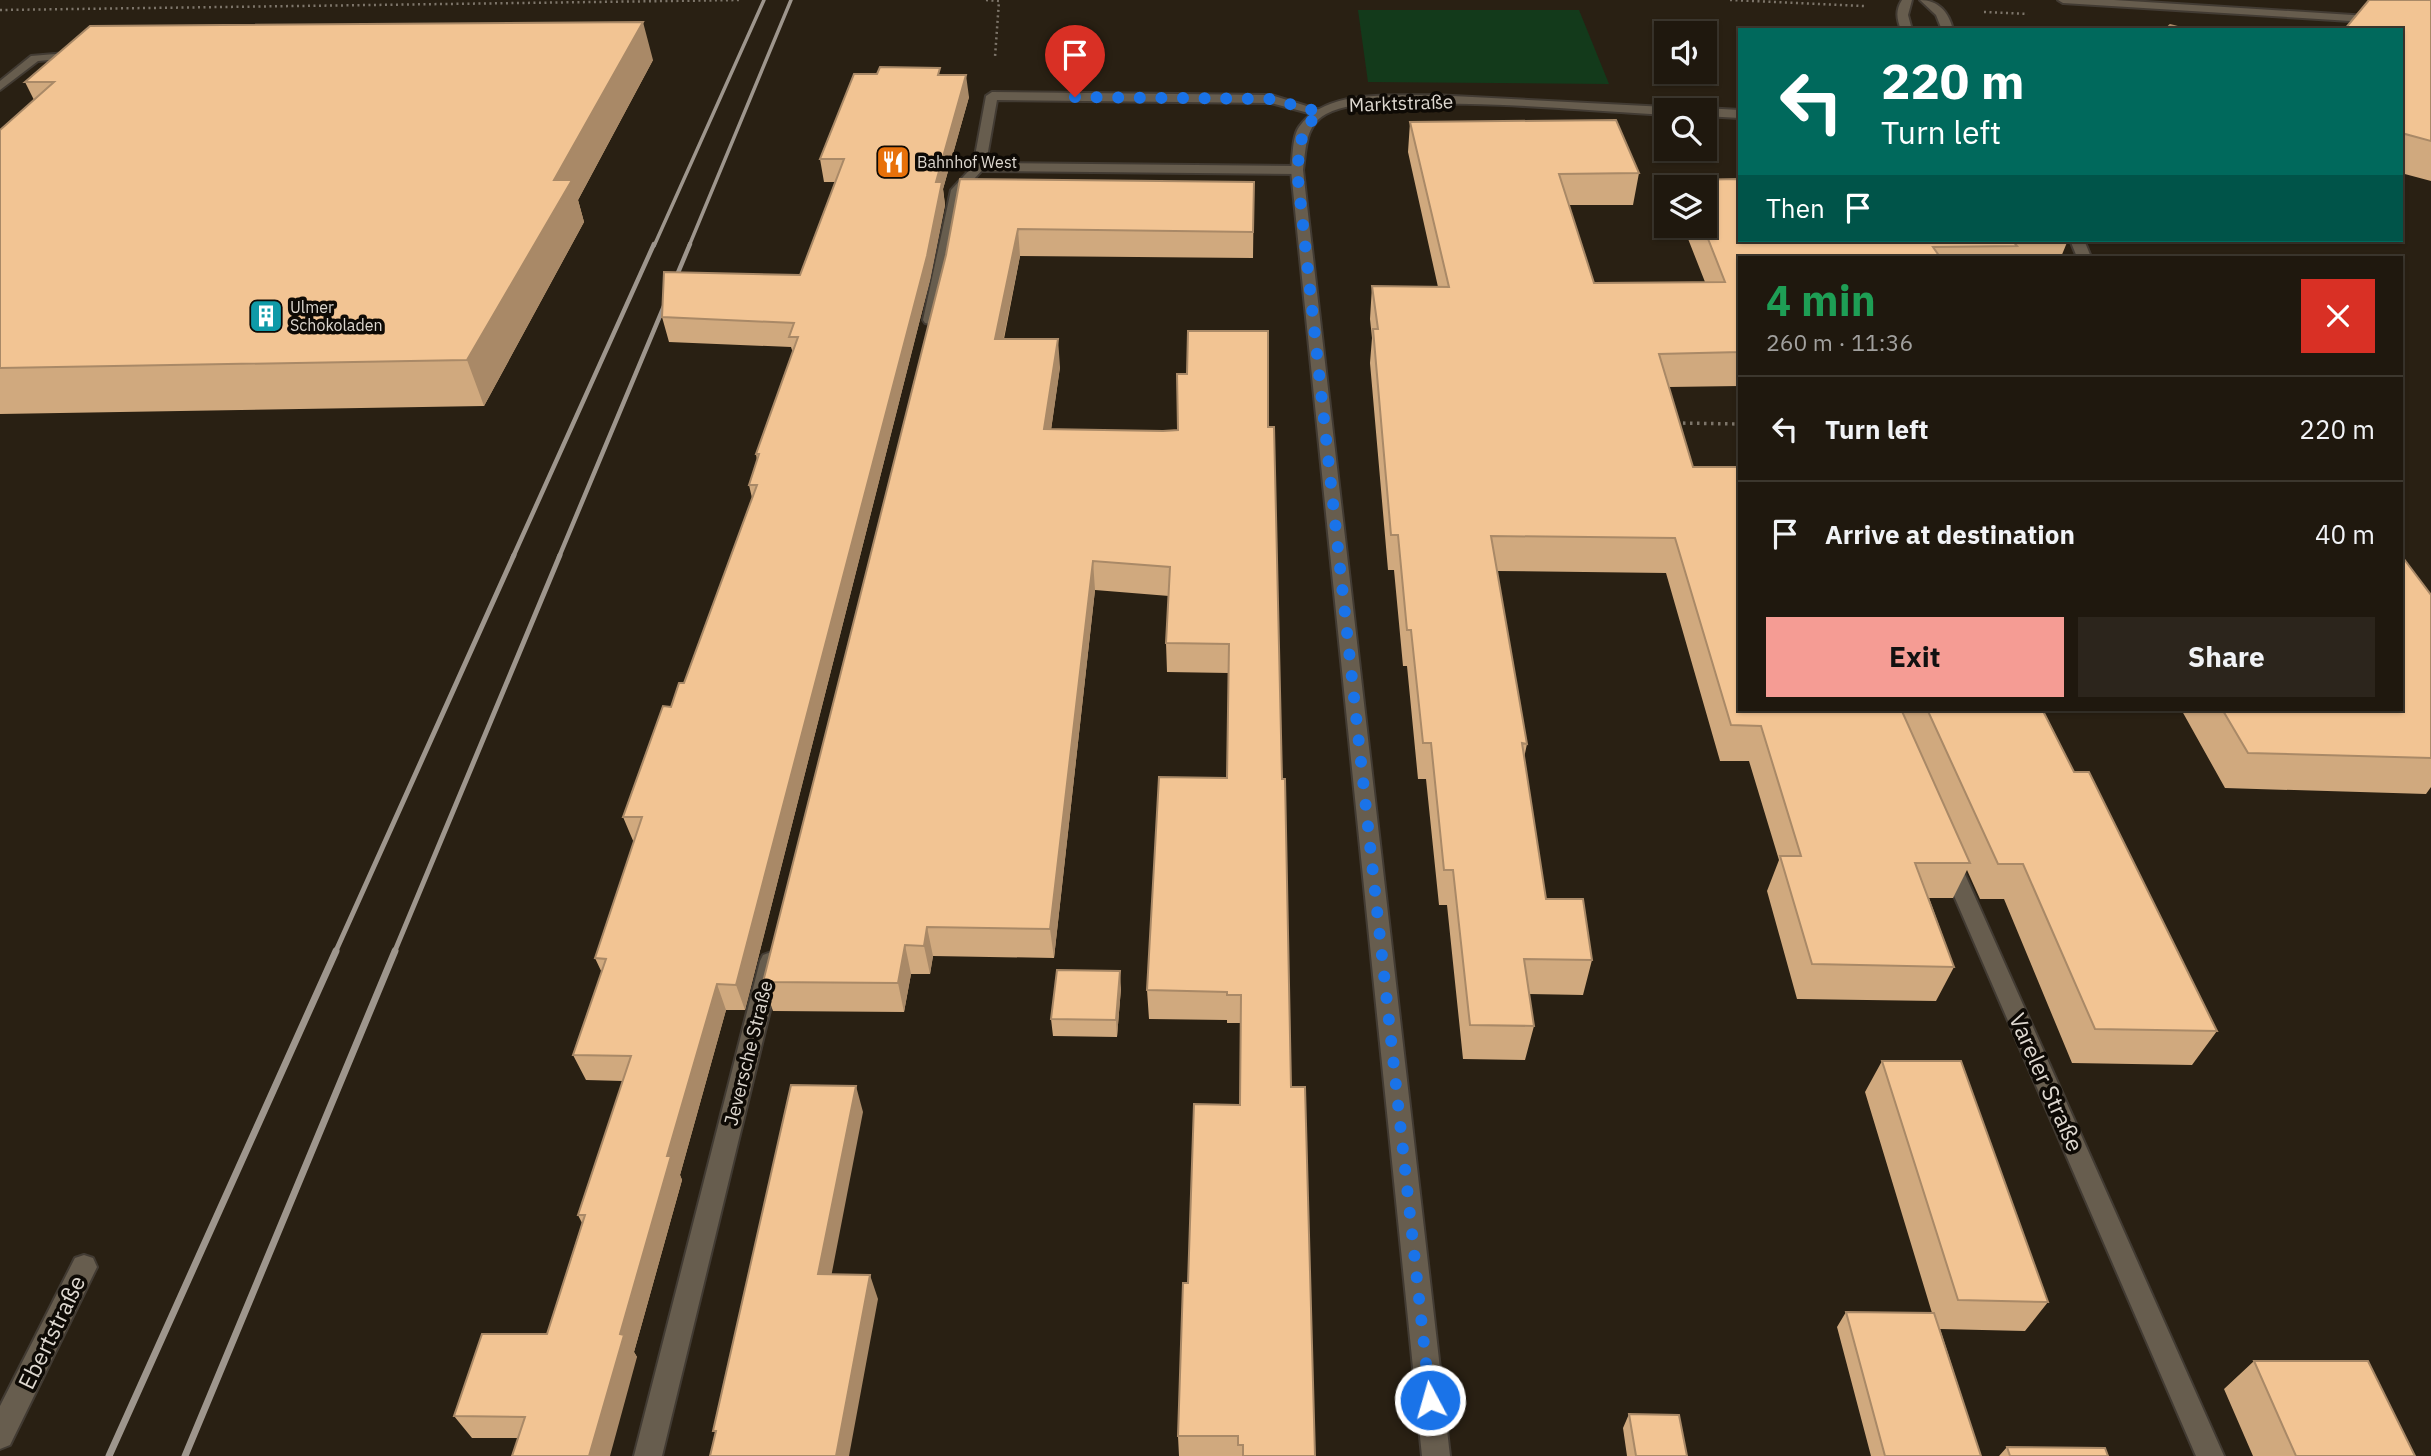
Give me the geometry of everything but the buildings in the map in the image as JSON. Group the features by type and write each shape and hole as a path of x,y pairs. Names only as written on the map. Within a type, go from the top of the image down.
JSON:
{"street":[{"path":"1925,0 1939,9 1948,28"},
{"path":"2063,0 2431,23"},
{"path":"1905,4 1901,17 1906,28"},
{"path":"0,88 35,58 87,54"},
{"path":"926,335 957,190 979,167 992,96 1271,99 1320,112 1303,130 1297,170 1436,1456"},
{"name":"Marktstraße","path":"1320,112 1339,105 1366,101 1433,99 1654,110"},
{"path":"1717,113 1738,114"},
{"path":"979,167 1297,170"},
{"name":"Vareler Straße","path":"1938,835 2210,1456"},
{"name":"Jeversche Straße","path":"648,1456 775,943"},
{"name":"Ebertstraße","path":"0,1435 84,1266"}],"path":[{"path":"0,10 742,0"},
{"path":"986,0 999,1 992,96"},
{"path":"1730,0 1905,4"},
{"path":"1939,9 2031,14"},
{"path":"1672,423 1738,424"}],"green space":[{"path":"1358,10 1579,10 1609,84 1368,82"}],"railway":[{"path":"654,246 764,0"},
{"path":"689,246 791,0"},
{"path":"513,557 654,244"},
{"path":"559,557 690,244"},
{"path":"335,953 514,555"},
{"path":"394,953 560,555"},
{"path":"109,1456 336,951"},
{"path":"185,1456 395,951"}],"place":[{"name":"Bahnhof West","path":"893,162"},
{"name":"Ulmer Schokoladen","path":"266,316"}],"route":[{"path":"1075,97 1271,99 1320,112 1303,130 1297,170 1430,1400"}]}
